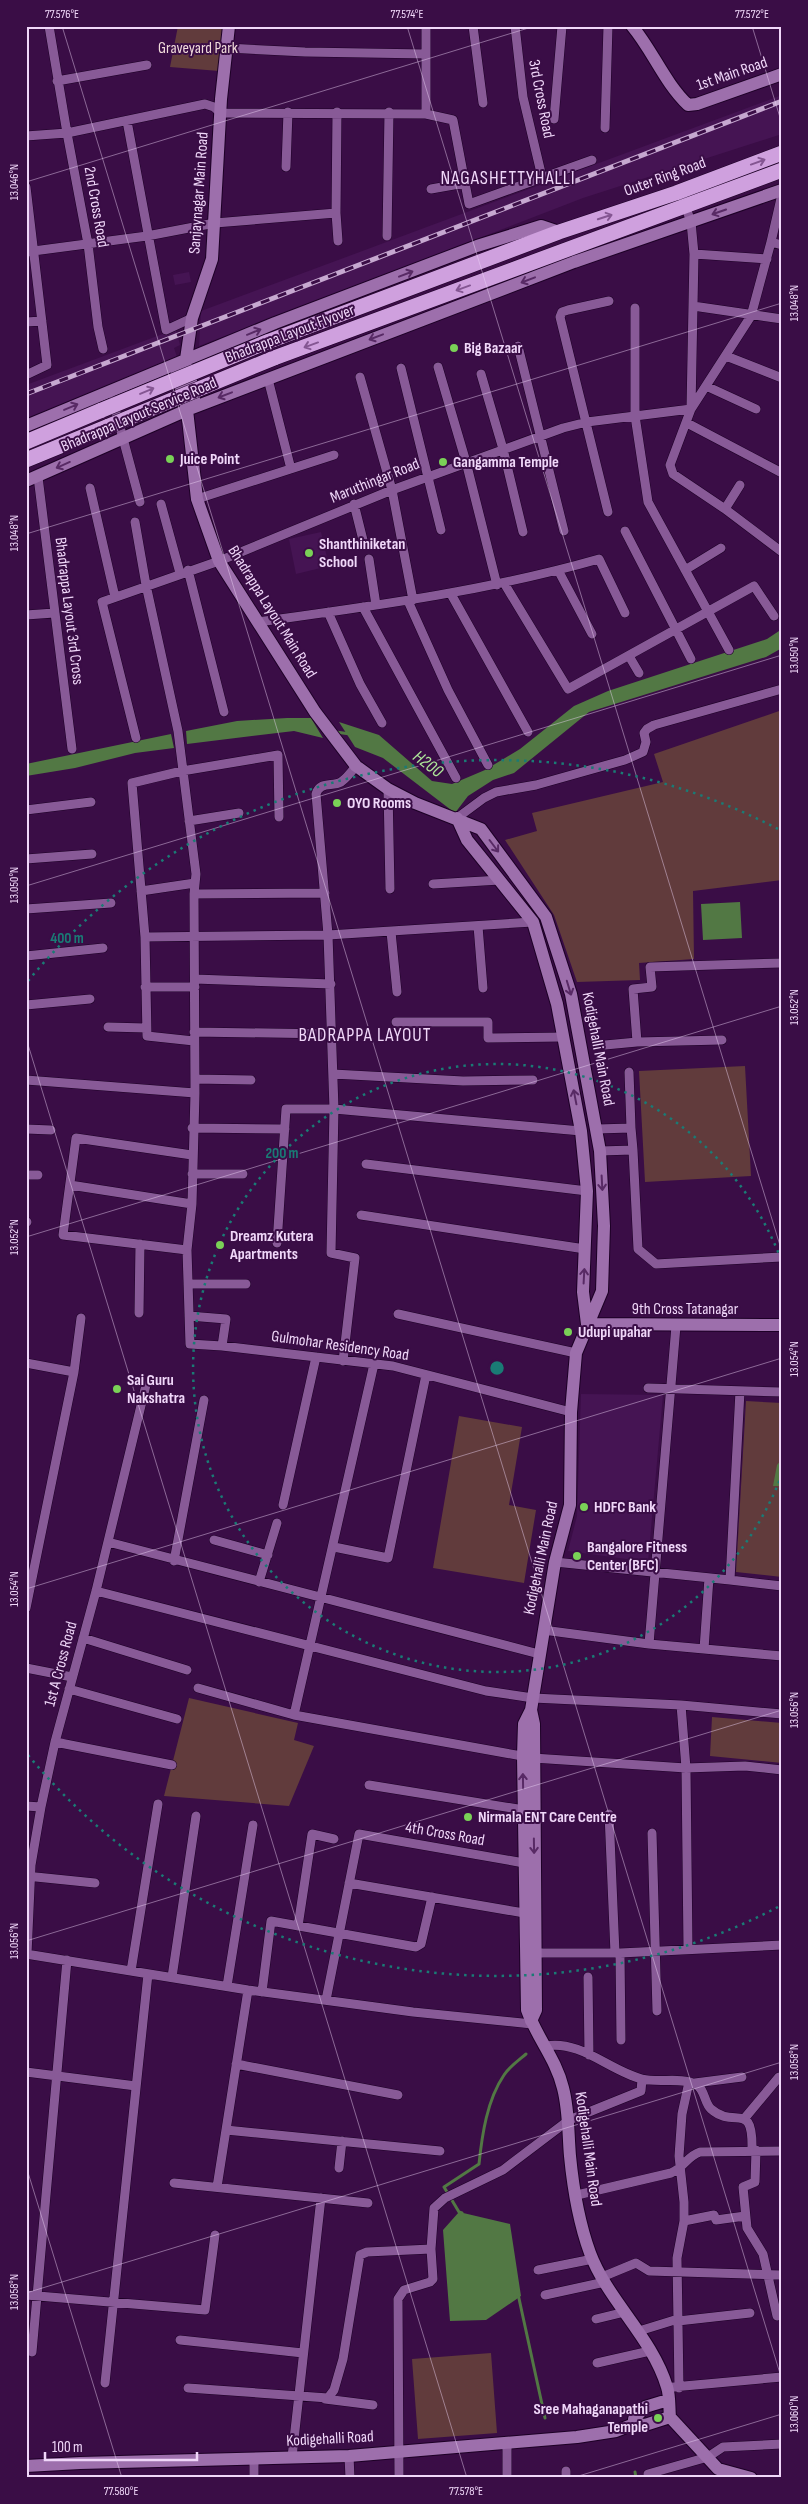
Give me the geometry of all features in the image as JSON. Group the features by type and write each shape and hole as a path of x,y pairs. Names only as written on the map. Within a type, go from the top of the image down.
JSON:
{"highway":[{"name":"Outer Ring Road","path":"559,232 676,193 782,153"},
{"name":"Outer Ring Road","path":"571,255 685,205 782,170"},
{"name":"Bhadrappa Layout Flyover","path":"26,442 267,342 559,232"},
{"name":"Bhadrappa Layout Flyover","path":"26,460 274,358 571,255"}],"street":[{"name":"2nd Cross Road","path":"49,26 57,81 88,244 98,327 103,349"},
{"name":"Sanjaynagar Main Road","path":"185,362 192,318 212,259 220,113 229,26"},
{"path":"426,26 426,114"},
{"path":"473,26 483,102"},
{"name":"3rd Cross Road","path":"515,26 522,97 542,178"},
{"path":"554,119 562,26"},
{"path":"605,128 608,26"},
{"name":"1st Main Road","path":"632,26 661,72 688,105 697,104 782,74"},
{"path":"227,48 305,52 426,54"},
{"path":"57,81 146,65"},
{"path":"26,136 67,133 205,104 220,113 389,112 426,114 453,120 469,204 592,160"},
{"path":"286,167 288,112"},
{"path":"337,112 336,213 338,241"},
{"path":"387,236 389,112"},
{"path":"127,121 166,330 192,318"},
{"path":"431,189 465,183"},
{"path":"26,187 30,251 42,321 47,365 26,375"},
{"path":"691,409 751,314 771,242 782,192"},
{"name":"Bhadrappa Layout Service Road","path":"32,479 124,438 187,407 268,379 571,255 691,222 782,192"},
{"path":"685,205 691,222 694,254 691,409 670,465 671,470 782,552"},
{"path":"30,251 147,236 215,223 336,213"},
{"path":"26,426 477,246 541,226 559,232"},
{"path":"771,242 782,245"},
{"path":"694,254 766,259"},
{"path":"608,512 560,317 562,312 568,310 609,301"},
{"path":"693,306 782,319"},
{"path":"635,308 635,416 648,502 729,650"},
{"path":"26,322 42,321"},
{"path":"518,346 542,436 564,531"},
{"path":"726,356 782,378"},
{"name":"Bhadrappa Layout Main Road","path":"185,362 189,370 194,398 187,407 197,499 218,561 315,712"},
{"path":"438,366 501,584 568,689 754,586 774,616"},
{"path":"401,368 441,530"},
{"path":"481,374 503,449 523,532"},
{"path":"360,377 392,490 411,600 448,690 488,766"},
{"path":"268,379 292,469"},
{"path":"706,386 756,409"},
{"path":"110,391 140,502"},
{"name":"Maruthingar Road","path":"115,597 218,561 354,504 428,476 542,436 587,422 691,409"},
{"path":"687,423 782,473"},
{"path":"197,499 334,455"},
{"name":"Bhadrappa Layout 3rd Cross","path":"32,479 54,613 72,749"},
{"path":"725,509 740,485"},
{"path":"90,488 115,597 102,602 136,738"},
{"path":"161,504 184,572 224,712"},
{"path":"354,504 364,544"},
{"path":"136,522 146,585 178,731 196,874 194,894 196,936 195,1093 192,1128 192,1204 187,1250 189,1316 226,1319 222,1346"},
{"path":"625,531 691,659"},
{"path":"685,570 721,548"},
{"path":"369,559 376,605"},
{"path":"258,622 451,594 501,584 599,559 626,613"},
{"path":"558,570 592,634"},
{"path":"451,594 528,732"},
{"path":"363,607 456,778"},
{"path":"328,612 360,684 382,724"},
{"path":"26,615 54,613"},
{"path":"629,656 640,673"},
{"path":"457,818 484,798 496,792 536,785 625,760 643,752 646,742 644,733 646,729 654,725 782,689"},
{"name":"Kodigehalli Main Road","path":"315,712 354,763 388,789 415,803 481,829 546,917 570,994 576,1022 600,1151 604,1226 602,1291 576,1353 571,1412 570,1505 556,1562 543,1630 532,1704 524,1724 528,1757 531,1953 527,2010 532,2023 546,2046 561,2081 568,2120 570,2158 593,2259 604,2280 639,2331 671,2391 670,2417"},
{"path":"279,817 278,755 182,770 132,783 145,937 147,1036 194,1037 332,1034"},
{"path":"343,1361 354,1258 331,1253 334,1074 328,935 316,794 323,785 340,783 354,763"},
{"path":"388,789 390,889"},
{"path":"26,810 91,802"},
{"path":"188,821 240,813"},
{"name":"Kodigehalli Main Road","path":"457,818 467,840 533,922 546,961 564,1037 581,1131 587,1191 583,1292 587,1324"},
{"path":"26,859 92,854"},
{"path":"433,884 500,880"},
{"path":"141,891 195,883"},
{"path":"194,894 325,893"},
{"path":"26,909 111,903"},
{"path":"145,937 328,935 533,922"},
{"path":"478,926 482,988"},
{"path":"391,932 398,992"},
{"path":"26,956 104,948"},
{"path":"637,1042 633,989 652,987 650,967 782,963"},
{"path":"145,988 195,983 331,984"},
{"path":"26,1005 90,999"},
{"path":"396,1022 488,1022 488,1038 564,1037"},
{"path":"561,1024 576,1022"},
{"path":"108,1027 146,1028"},
{"path":"605,1045 637,1042 722,1040"},
{"path":"629,1072 638,1249 656,1264 782,1257"},
{"path":"334,1074 463,1081 533,1080"},
{"path":"195,1079 250,1080"},
{"path":"26,1080 195,1093"},
{"path":"277,1243 286,1108 334,1108 581,1131"},
{"path":"26,1128 51,1130"},
{"path":"192,1128 286,1130"},
{"path":"597,1129 631,1128"},
{"path":"187,1250 63,1235 76,1138 192,1156"},
{"path":"600,1151 633,1150"},
{"path":"366,1164 587,1191"},
{"path":"192,1174 243,1174"},
{"path":"26,1175 38,1175"},
{"path":"70,1185 192,1204"},
{"path":"361,1215 586,1249"},
{"path":"139,1313 140,1244"},
{"path":"188,1284 246,1284"},
{"path":"398,1314 576,1353"},
{"name":"Gulmohar Residency Road","path":"189,1316 190,1344 374,1364 426,1374 571,1412"},
{"path":"26,1608 74,1372 81,1318"},
{"name":"9th Cross Tatanagar","path":"587,1324 676,1326 782,1325"},
{"path":"649,1644 676,1326"},
{"path":"283,1505 316,1357"},
{"path":"26,1363 74,1372"},
{"path":"294,1715 334,1547 374,1364"},
{"path":"334,1547 388,1558 426,1374"},
{"name":"1st A Cross Road","path":"27,1954 28,1876 41,1807 55,1742 96,1591 146,1385"},
{"path":"648,1388 782,1392"},
{"path":"730,1580 740,1392"},
{"path":"174,1560 204,1400"},
{"path":"259,1582 278,1524"},
{"path":"214,1540 268,1555"},
{"path":"108,1542 539,1654"},
{"path":"556,1562 782,1586"},
{"path":"704,1649 709,1578"},
{"path":"96,1591 311,1645 532,1704 681,1705 782,1714"},
{"path":"543,1630 649,1644 782,1656"},
{"path":"83,1638 187,1670"},
{"path":"26,1668 72,1677"},
{"path":"198,1688 294,1715 528,1757 686,1768 745,1766 782,1770"},
{"path":"69,1689 178,1719"},
{"path":"681,1705 686,1768 688,1948"},
{"path":"55,1742 172,1765"},
{"name":"Kodigehalli Main Road","path":"528,1757 524,1810 524,1863 530,1914"},
{"path":"369,1785 524,1810"},
{"path":"131,1971 158,1804"},
{"path":"26,1806 41,1807"},
{"path":"609,1814 618,1953 620,2040"},
{"path":"172,1977 196,1816"},
{"path":"227,1986 253,1825"},
{"path":"652,1833 657,2011"},
{"path":"298,1926 312,1834 334,1839"},
{"name":"4th Cross Road","path":"349,1883 359,1834 524,1863"},
{"path":"28,1876 96,1883"},
{"path":"326,2000 349,1883 530,1914"},
{"path":"262,1992 271,1921 416,1947 420,1944 432,1897"},
{"path":"531,1953 618,1953 688,1948 782,1945"},
{"path":"27,1954 262,1992 532,2023"},
{"path":"32,2352 31,2295 67,1960"},
{"path":"105,2383 148,1974"},
{"path":"588,1977 589,2055"},
{"path":"217,2187 248,1990"},
{"path":"546,2046 559,2045 589,2055 642,2079 692,2083 742,2077"},
{"path":"236,2064 398,2095"},
{"path":"26,2072 136,2086"},
{"path":"744,2119 779,2077 782,2077"},
{"path":"399,2478 398,2299 404,2290 433,2279 430,2249 434,2208 445,2198 502,2170 568,2120 641,2091 642,2079"},
{"path":"692,2083 701,2089 710,2108 721,2115 744,2119 751,2127 755,2182 743,2187 745,2216 749,2233 764,2254 777,2316"},
{"path":"671,2391 678,2320 678,2250 684,2221 684,2196 680,2168 682,2114 692,2083"},
{"path":"226,2130 440,2151"},
{"path":"339,2168 342,2141"},
{"path":"577,2195 671,2173 680,2168 688,2157 700,2152 782,2151"},
{"path":"174,2183 368,2203"},
{"path":"292,2457 321,2198"},
{"path":"684,2221 714,2215 716,2220 745,2216"},
{"path":"31,2295 205,2310 214,2235"},
{"path":"325,2399 332,2395 342,2359 360,2255 367,2252 430,2249"},
{"path":"538,2270 593,2259"},
{"path":"545,2295 604,2280 636,2263 649,2271 677,2270 782,2275"},
{"path":"596,2319 625,2312"},
{"path":"639,2331 678,2320 750,2313"},
{"path":"180,2340 303,2353"},
{"path":"597,2363 650,2351"},
{"path":"634,2424 634,2419 645,2407 671,2391 782,2377"},
{"path":"188,2388 325,2399 373,2405"},
{"path":"670,2417 721,2473 751,2478"},
{"name":"Kodigehalli Road","path":"26,2466 349,2456 604,2433 634,2424 645,2425 670,2417"},
{"path":"507,2443 507,2478"},
{"path":"648,2474 708,2457 723,2447 782,2444"},
{"path":"349,2456 350,2478"},
{"path":"254,2458 254,2478"}],"shaded area":[{"path":"782,95 782,134 583,198 199,346 201,311"},
{"path":"189,272 191,282 175,285 173,275"},
{"path":"176,329 180,345 174,348 177,357 26,419 26,385"},
{"name":"Shanthiniketan School","path":"321,532 329,566 296,574 289,539"},
{"path":"782,629 782,648 766,657 589,712 514,773 493,780 468,796 455,813 383,758 355,747 339,722 379,735 432,781 452,784 485,770 520,749 574,706 608,691 767,639"},
{"path":"311,718 323,738 294,731 187,744 186,731 237,721"},
{"path":"171,734 174,748 135,753 75,768 26,776 26,764"},
{"path":"740,902 742,938 703,940 701,904"},
{"path":"581,1394 663,1395 648,1562 568,1551 577,1516"},
{"path":"782,1459 782,1486 773,1486 777,1465"},
{"path":"459,2212 510,2224 521,2296 486,2320 450,2321 443,2230"}],"green space":[{"name":"Graveyard Park","path":"178,26 223,26 219,71 170,67"},
{"path":"782,710 782,880 693,891 694,959 639,963 640,980 577,982 554,915 505,840 537,831 532,813 663,782 654,754"},
{"path":"745,1066 751,1176 645,1182 639,1071"},
{"path":"746,1401 782,1403 782,1577 736,1572"},
{"path":"459,1416 522,1427 509,1505 536,1510 524,1583 433,1568"},
{"path":"189,1698 298,1723 294,1740 314,1746 289,1806 164,1796"},
{"path":"712,1717 782,1723 782,1763 710,1756"},
{"path":"491,2353 497,2433 418,2439 412,2359"}],"waterway":[{"name":"H200","path":"336,732 350,734"},
{"path":"462,2213 459,2212 444,2187 479,2164 484,2130 493,2095 506,2072 526,2054"},
{"path":"518,2294 545,2418"},
{"path":"635,2472 636,2478"}],"railway":[{"path":"26,394 782,101"}],"place":[{"name":"Big Bazaar","path":"454,348"},
{"name":"Juice Point","path":"170,459"},
{"name":"Gangamma Temple","path":"443,462"},
{"name":"Shanthiniketan School","path":"309,553"},
{"name":"OYO Rooms","path":"337,803"},
{"name":"Dreamz Kutera Apartments","path":"220,1245"},
{"name":"Udupi upahar","path":"568,1332"},
{"name":"Sai Guru Nakshatra","path":"117,1389"},
{"name":"HDFC Bank","path":"584,1507"},
{"name":"Bangalore Fitness Center (BFC)","path":"577,1556"},
{"name":"Nirmala ENT Care Centre","path":"468,1817"},
{"name":"Sree Mahaganapathi Temple","path":"658,2418"}],"district":[{"name":"NAGASHETTYHALLI","path":"508,178"},
{"name":"BADRAPPA LAYOUT","path":"365,1035"}]}
